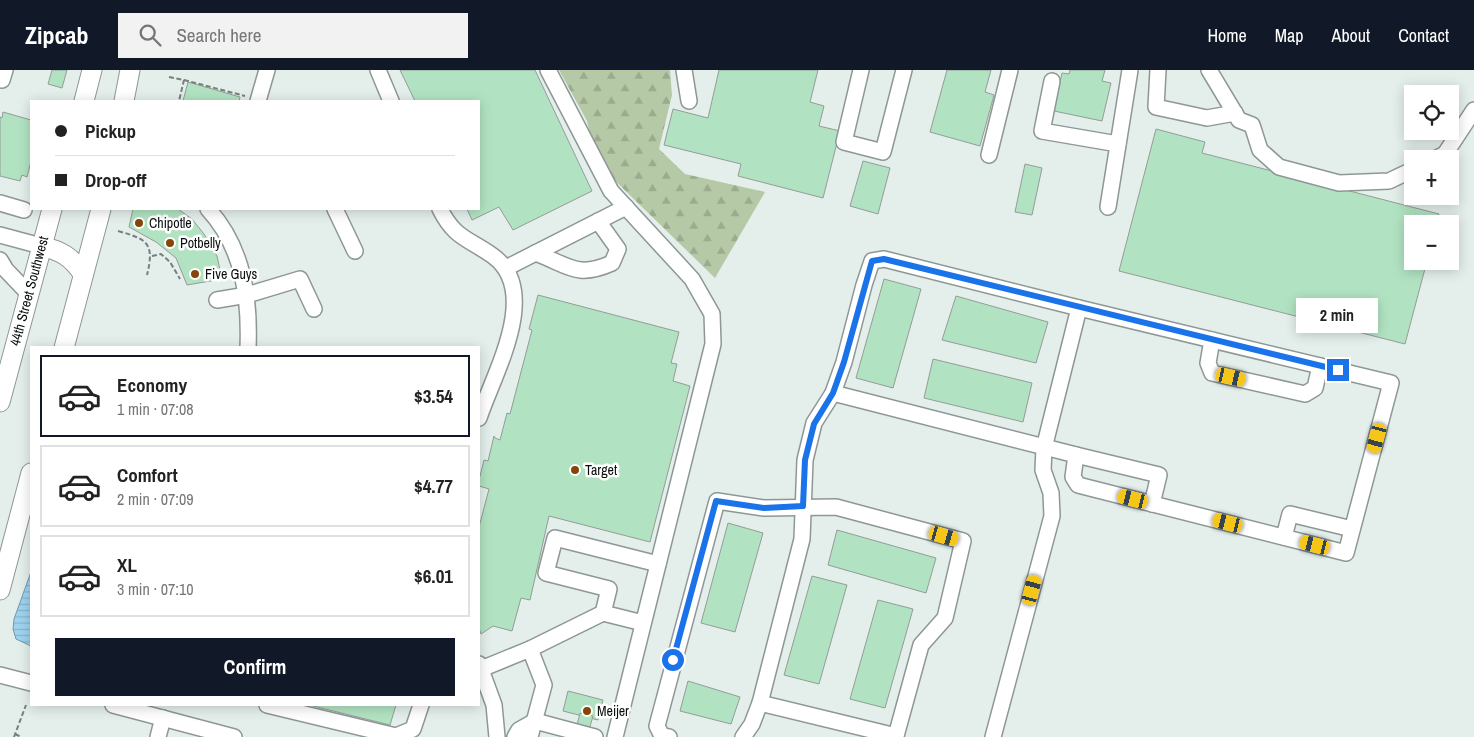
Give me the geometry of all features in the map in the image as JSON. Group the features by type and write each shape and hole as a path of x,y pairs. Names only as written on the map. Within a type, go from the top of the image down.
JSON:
{"main road":[{"path":"85,99 92,70"},
{"path":"124,100 130,70"},
{"name":"44th Street Southwest","path":"0,402 52,210"},
{"path":"65,346 101,210"},
{"path":"41,246 62,251 70,256 83,274"},
{"path":"0,590 30,478"}],"street":[{"path":"253,99 267,70"},
{"path":"378,70 392,100"},
{"path":"548,70 611,191 692,279 712,314 713,344 615,737"},
{"path":"684,70 689,101"},
{"path":"861,70 844,142 883,152 904,70"},
{"path":"989,155 1010,70"},
{"path":"1108,207 1130,70"},
{"path":"1158,70 1156,107 1207,118 1235,113"},
{"path":"1209,70 1239,120 1252,125 1260,150 1279,167 1339,183 1389,181 1404,174"},
{"path":"1052,81 1042,131 1118,144"},
{"path":"1448,150 1474,110"},
{"path":"0,204 24,210"},
{"path":"506,268 626,207"},
{"path":"209,210 218,220 231,241 240,262 247,295 248,346"},
{"path":"335,210 355,251"},
{"path":"441,210 451,228 461,237 494,256 506,268 512,280 515,295 514,310 499,370 480,416"},
{"path":"535,253 578,272 594,271 612,263 618,249 598,221"},
{"path":"0,235 41,246"},
{"path":"743,737 752,724 760,703 802,539 805,460 809,442 814,424 833,393 844,362 872,261 884,259 1392,383 1346,553 1078,485 1073,477 1076,455"},
{"path":"0,260 6,270 29,294"},
{"path":"217,300 247,295 300,279 314,309"},
{"path":"993,737 1052,516 1051,493 1043,470 1044,448 1079,308"},
{"path":"1212,340 1208,363 1212,373 1305,394 1315,388 1320,366"},
{"path":"833,393 1044,448 1159,475 1152,504"},
{"path":"669,737 662,736 657,726 716,501 764,508 836,507 963,542 945,618 921,645 898,736 760,703"},
{"path":"1284,537 1290,514 1352,529"},
{"path":"603,614 609,589 546,572 555,538 658,564"},
{"path":"498,737 494,705 480,666 530,649 603,614 643,623"},
{"path":"530,649 544,685 530,737"},
{"path":"0,675 30,683"},
{"path":"117,706 234,737"},
{"path":"272,706 396,736 413,729 421,706"},
{"path":"158,737 163,718"},
{"path":"516,737 519,730 535,721 595,737"}],"path":[{"path":"169,77 253,99"},
{"path":"179,100 184,80"},
{"path":"118,231 140,238 148,246 152,256 147,275"},
{"path":"152,256 161,254 170,262 180,279"},
{"path":"21,737 14,736 26,705"}],"green space":[{"path":"559,70 670,70 672,95 659,149 685,174 765,192 715,278 604,170 593,149 587,121"}],"water":[{"path":"30,575 30,646 16,639 13,629 14,619"}],"building":[{"path":"52,70 67,70 62,88 48,84"},
{"path":"400,70 535,70 592,191 513,230 499,207 472,220 467,210 480,210 480,100 415,100"},
{"path":"719,70 818,70 810,102 824,106 819,126 840,131 823,198 738,176 741,164 664,145 673,109 708,118"},
{"path":"947,70 991,70 985,92 994,95 980,146 930,132"},
{"path":"1070,70 1105,70 1102,81 1111,83 1102,121 1054,111 1062,73 1069,74"},
{"path":"188,82 240,97 239,100 183,100"},
{"path":"3,112 30,120 30,165 27,177 22,175 20,181 0,176 0,117 2,118"},
{"path":"1156,129 1205,142 1202,153 1439,214 1404,215 1404,270 1425,270 1405,344 1119,271"},
{"path":"863,161 890,168 878,214 850,206"},
{"path":"1025,164 1042,168 1032,215 1015,212"},
{"path":"133,210 179,210 192,219 204,234 217,256 222,279 187,285 176,258 156,242 129,227"},
{"path":"884,279 921,289 893,388 856,378"},
{"name":"Target","path":"538,295 679,332 671,363 677,364 673,381 690,386 650,542 549,516 530,600 521,598 512,631 493,626 481,634 480,523 489,489 480,486 480,476 484,460 488,461 494,436 500,440 507,413 510,414 532,330 529,329"},
{"path":"956,296 1048,322 1036,363 942,340"},
{"path":"933,359 1032,383 1023,422 924,398"},
{"path":"728,523 763,533 735,632 701,623"},
{"path":"837,530 936,558 926,593 828,565"},
{"path":"812,576 847,585 819,684 784,675"},
{"path":"878,600 913,609 885,708 850,699"},
{"path":"688,681 740,697 731,724 680,711"},
{"path":"568,691 603,700 598,720 563,711"},
{"path":"313,706 396,706 390,725"},
{"path":"580,713 593,716 587,737 574,737"}],"place":[{"name":"Chipotle","path":"139,223"},
{"name":"Potbelly","path":"170,243"},
{"name":"Five Guys","path":"195,274"},
{"name":"Target","path":"575,470"},
{"name":"Meijer","path":"587,711"}],"route":[{"path":"673,660 716,501 764,508 803,506 805,460 814,424 833,393 844,362 872,261 884,259 1338,370"}]}
